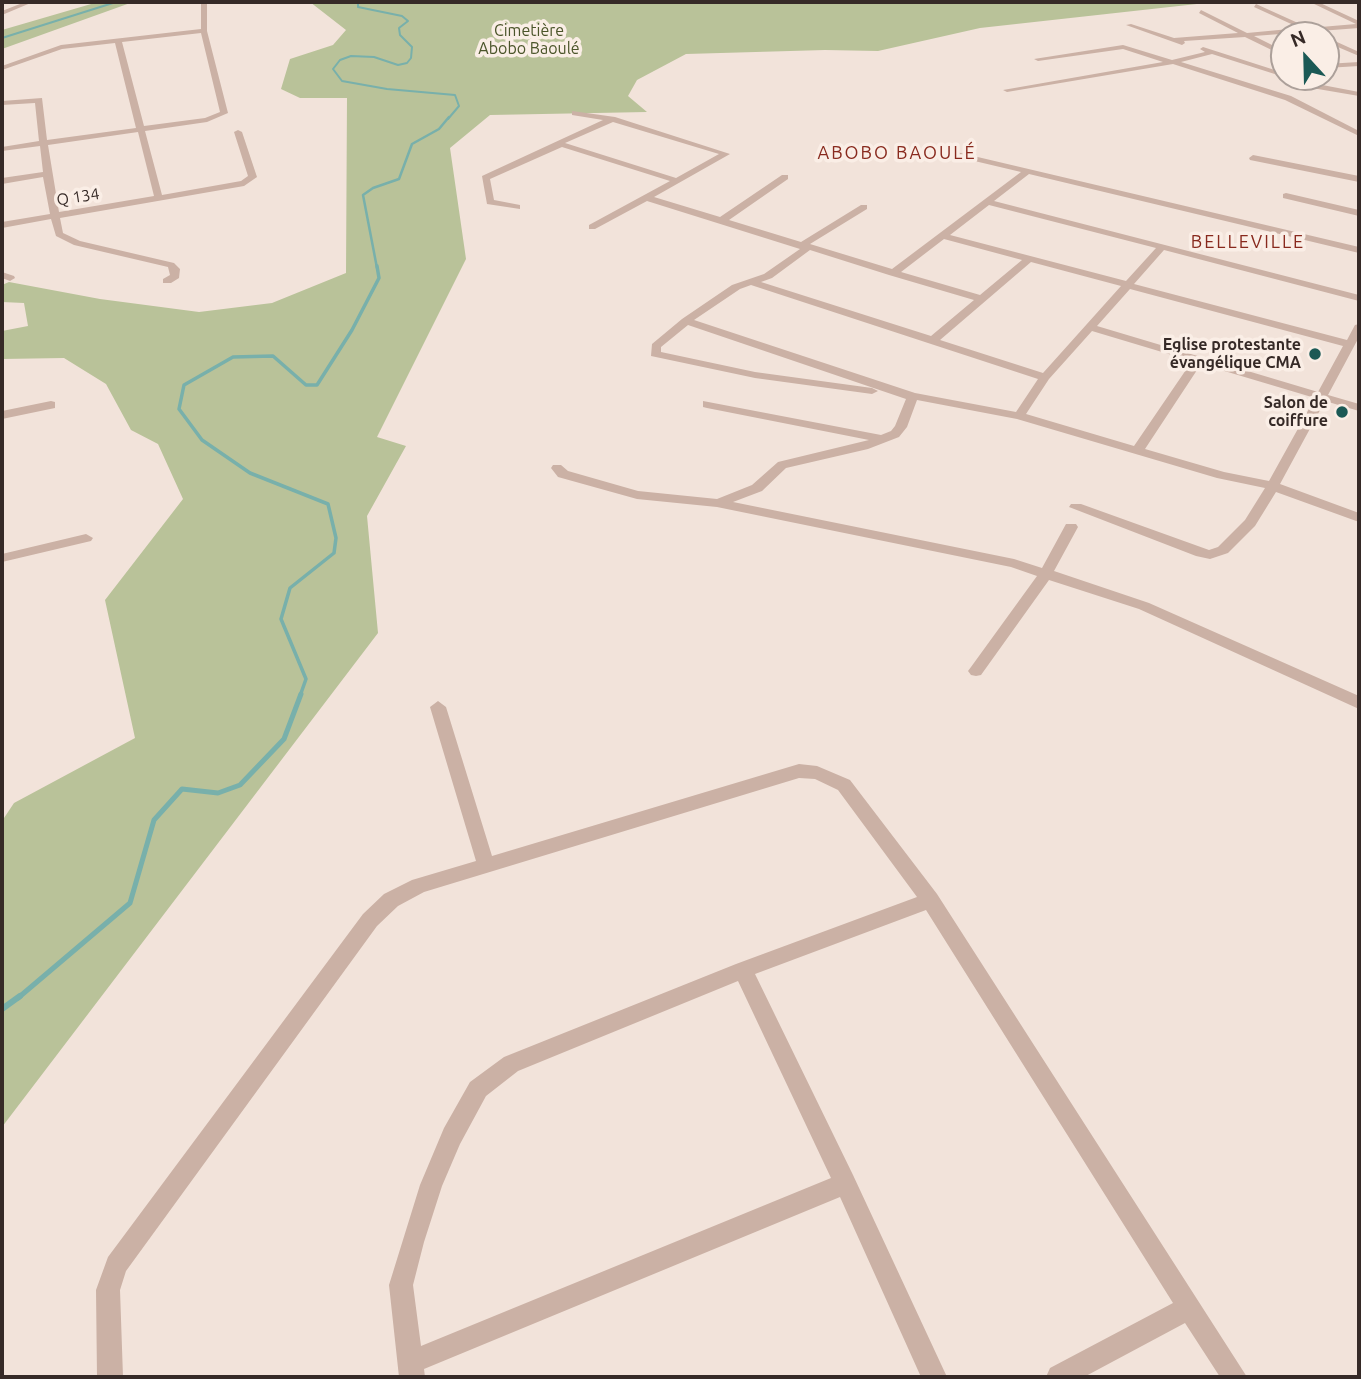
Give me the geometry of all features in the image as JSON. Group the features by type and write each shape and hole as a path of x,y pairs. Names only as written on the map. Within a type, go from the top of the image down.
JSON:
{"street":[{"path":"2,13 30,2"},
{"path":"2,149 206,120 224,113 204,30 204,2"},
{"path":"1313,2 1359,24"},
{"path":"1256,6 1288,21"},
{"path":"1200,12 1270,47"},
{"path":"1340,26 1359,24"},
{"path":"1129,25 1270,70"},
{"path":"2,68 61,47 204,30"},
{"path":"1174,40 1270,33"},
{"path":"118,41 159,199"},
{"path":"1340,45 1359,54"},
{"path":"1053,67 1038,59 1117,47 1287,97 1359,134"},
{"path":"1007,90 1173,62 1212,51"},
{"path":"1340,65 1359,64"},
{"path":"1065,72 1077,78"},
{"path":"1340,90 1359,92"},
{"path":"1312,95 1348,91"},
{"path":"1273,101 1300,97"},
{"path":"2,103 39,100 46,143 47,174 59,234 77,243 172,265 175,276 167,281"},
{"path":"575,113 612,119 726,154 592,227"},
{"path":"612,119 558,143 677,181"},
{"name":"Q 134","path":"2,225 236,186 253,177 238,132"},
{"path":"517,207 490,202 485,178 562,144"},
{"path":"948,152 1359,250"},
{"path":"1253,158 1359,179"},
{"path":"893,274 1028,171"},
{"path":"2,181 47,174"},
{"path":"720,222 785,177"},
{"path":"1286,196 1359,213"},
{"path":"646,198 981,299"},
{"path":"988,202 1359,298"},
{"path":"864,207 755,283 736,287 686,321 656,346 655,354 755,375 913,396 1018,416 1222,475 1273,486 1359,518"},
{"path":"944,236 1349,344"},
{"path":"1018,416 1045,377 1162,247"},
{"path":"932,341 1030,258"},
{"path":"755,283 1045,377"},
{"path":"686,321 913,396"},
{"path":"1090,327 1359,408"},
{"path":"1076,507 1210,555 1223,550 1250,523 1273,486 1359,327"},
{"path":"793,380 803,360"},
{"path":"1138,449 1198,360"},
{"path":"717,503 757,488 782,466 885,439 901,427 913,396"},
{"path":"707,404 885,439"},
{"path":"2,415 51,405"},
{"path":"557,468 563,474 637,495 717,503 972,553 1046,574 1144,607 1359,702"},
{"path":"747,492 761,512"},
{"path":"976,671 1046,574 1071,527"},
{"path":"2,558 86,538"},
{"path":"438,706 486,865"},
{"path":"110,1377 108,1290 116,1265 370,920 391,900 419,886 799,771 817,773 844,785 930,900 1234,1377"},
{"path":"845,1183 411,1370 401,1285 431,1185 452,1136 478,1089 511,1064 743,970 930,900"},
{"path":"743,970 934,1377"},
{"path":"1059,1377 1188,1308"}],"green space":[{"path":"98,2 133,2 2,49 2,30"},
{"name":"Cimetière Abobo Baoulé","path":"310,2 1215,2 980,28 878,51 686,54 637,80 628,96 647,112 490,115 450,148 466,259 377,437 406,446 367,516 378,633 2,1127 2,821 14,803 135,738 105,600 183,499 158,444 131,430 106,384 64,358 2,359 2,331 28,326 24,303 2,302 2,285 9,282 100,299 199,312 272,303 346,273 347,98 300,98 281,89 290,59 333,45 346,30"}],"waterway":[{"path":"2,38 116,2"},
{"path":"358,2 358,7 402,16 408,21 399,28 400,35 412,47 411,58 407,63 398,65 374,57 351,56 340,60 333,69 342,81 387,89 455,95 459,106 448,119"},
{"path":"377,268 363,195 373,188 399,179 412,144 439,129 449,117"},
{"path":"300,696 306,679 281,619 290,588 334,553 336,538 328,504 250,473 202,440 179,409 184,385 233,357 273,356 306,385 317,385 352,330 379,278 377,266"},
{"path":"18,998 130,903 154,820 182,789 218,793 240,785 284,739 301,694"},
{"path":"2,1009 20,996"}],"place":[{"name":"Eglise protestante évangélique CMA","path":"1315,354"},
{"name":"Salon de coiffure","path":"1342,412"}],"district":[{"name":"ABOBO BAOULÉ","path":"897,153"},
{"name":"BELLEVILLE","path":"1248,242"}]}
